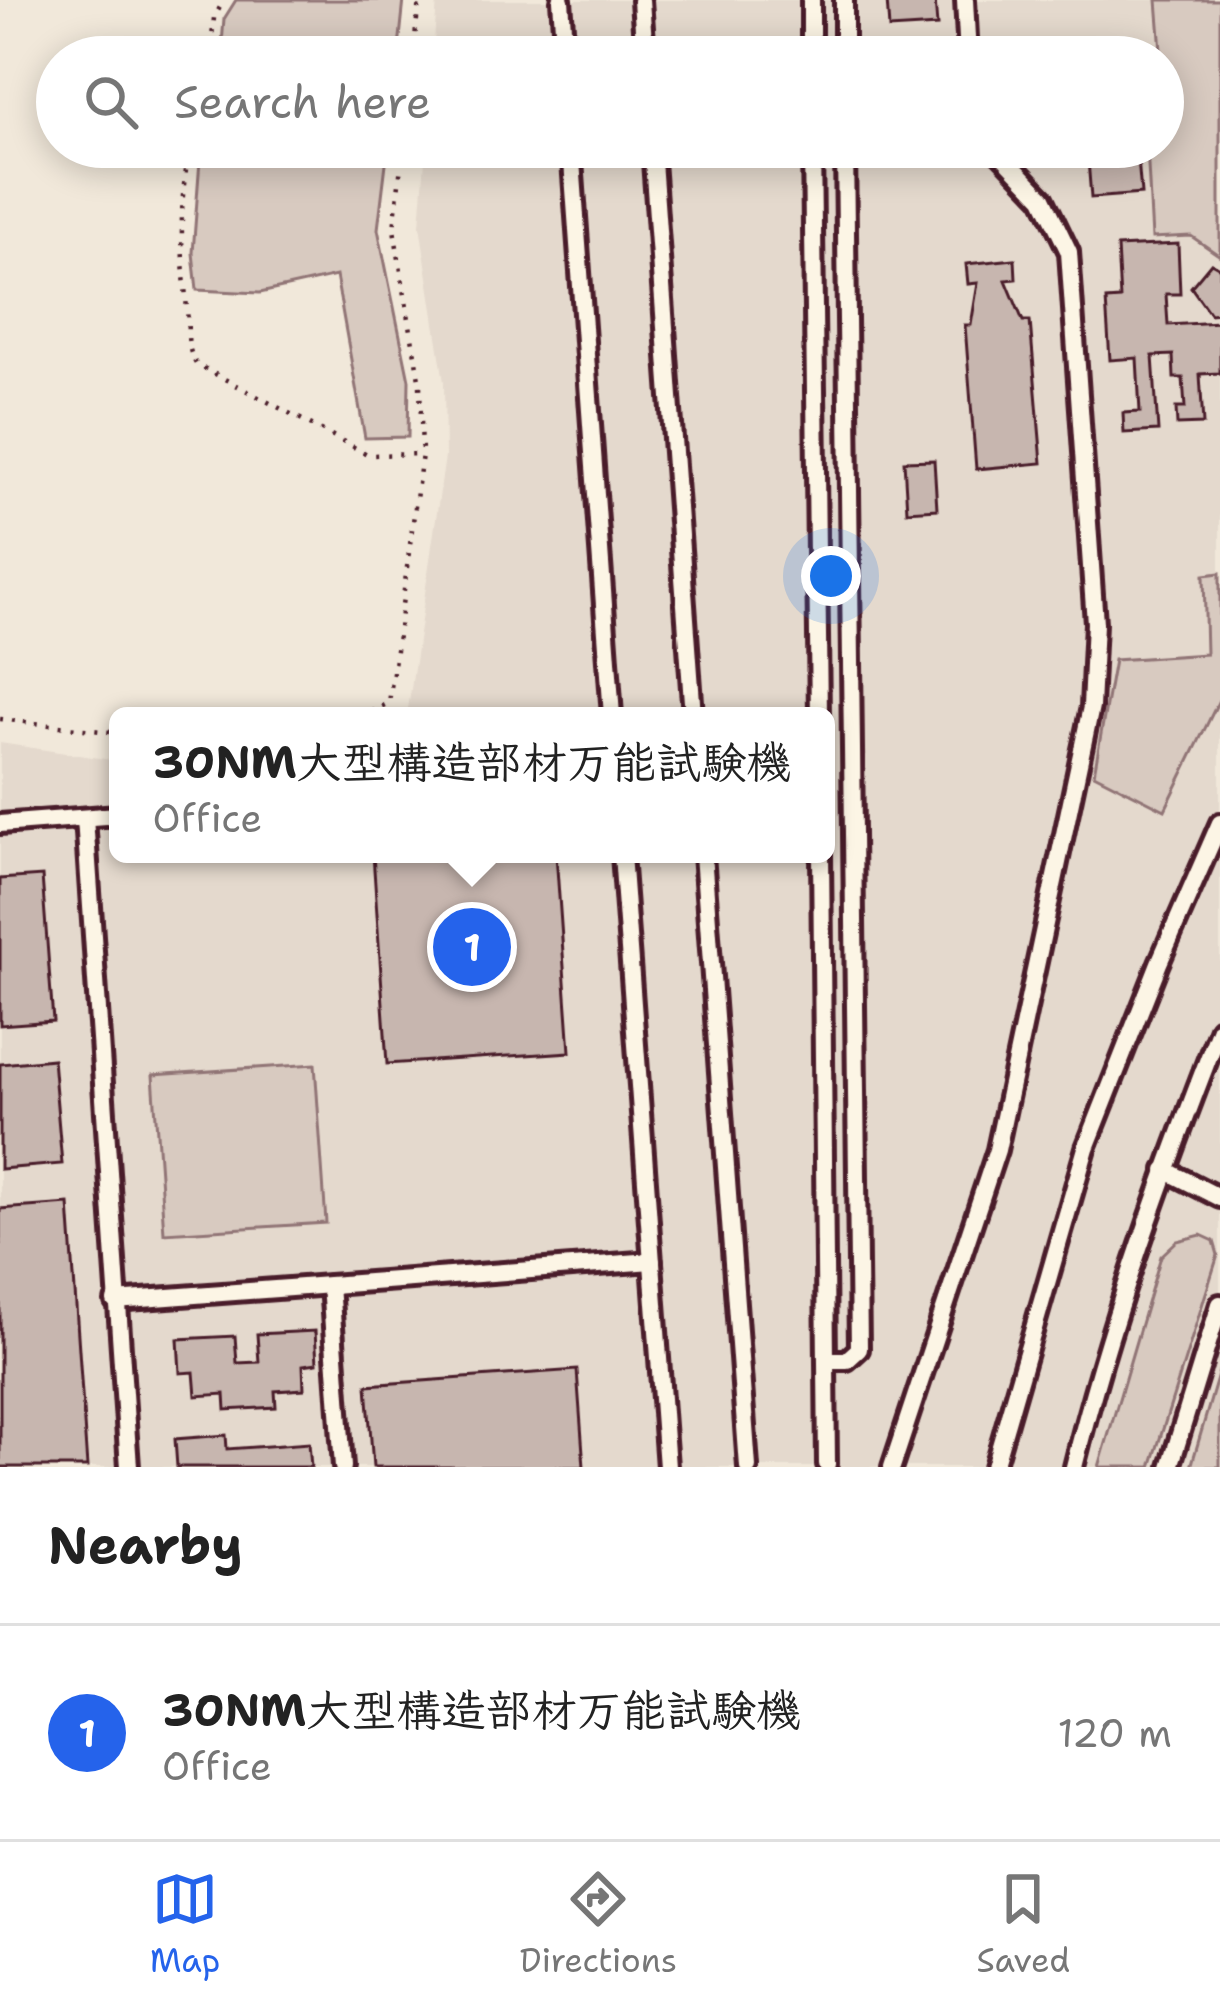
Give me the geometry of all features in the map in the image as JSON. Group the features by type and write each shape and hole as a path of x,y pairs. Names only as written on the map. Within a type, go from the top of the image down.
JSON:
{"lane":[{"path":"561,0 564,36"},
{"path":"641,0 644,36"},
{"path":"811,0 811,36"},
{"path":"844,0 844,36"},
{"path":"965,0 967,36"},
{"path":"573,168 611,707"},
{"path":"654,168 692,707"},
{"path":"812,168 819,707"},
{"path":"826,1360 848,1360 859,1349 845,168"},
{"path":"892,1467 997,1150 1078,769 1094,667 1095,623 1069,252 1043,198 1014,168"},
{"path":"0,824 109,816"},
{"path":"85,818 129,1467"},
{"path":"994,1467 1086,1148 1220,823"},
{"path":"623,863 668,1467"},
{"path":"704,863 748,1467"},
{"path":"820,863 827,1464"},
{"path":"1074,1467 1165,1169 1220,1028"},
{"path":"1165,1169 1220,1198"},
{"path":"115,1300 652,1261"},
{"path":"330,1285 343,1467"},
{"path":"1170,1467 1220,1304"}],"path":[{"path":"212,36 214,18 224,0"},
{"path":"415,36 419,0"},
{"path":"188,168 180,255 187,349 196,364 369,455 422,454"},
{"path":"381,707 389,703 422,454 420,385 394,230 401,168"},
{"path":"0,719 109,732"}],"shaded area":[{"path":"236,0 404,0 400,36 223,36 224,19"},
{"path":"437,0 1220,0 1220,1467 0,1467 0,743 109,760 109,863 835,863 835,707 408,707 445,457 444,382 420,225 424,168 1184,168 1184,36 434,36"},
{"path":"1157,0 1220,0 1220,256 1191,236 1152,238 1148,168 1184,168 1184,36 1160,36"},
{"path":"199,168 385,168 378,229 409,380 408,437 365,438 336,276 260,293 197,290 193,253"},
{"path":"1220,573 1220,698 1165,810 1094,774 1114,660 1206,654 1204,575"},
{"path":"315,1064 326,1223 164,1233 153,1075"},
{"path":"1201,1235 1214,1241 1218,1255 1151,1467 1099,1467 1161,1256 1177,1241"},
{"path":"1220,1368 1220,1467 1191,1467"}],"building":[{"path":"887,0 935,0 937,26 889,29"},
{"path":"1089,168 1139,168 1141,194 1091,198"},
{"path":"1178,244 1180,294 1166,294 1168,325 1219,322 1219,313 1210,314 1191,287 1211,263 1220,268 1220,373 1200,374 1203,424 1177,425 1176,408 1185,408 1183,378 1174,378 1173,355 1153,356 1158,431 1124,433 1123,413 1140,412 1137,358 1110,360 1106,300 1120,299 1117,247"},
{"path":"1015,259 1016,279 1006,280 1023,321 1030,321 1042,463 976,469 965,325 971,325 978,283 968,284 966,264"},
{"path":"934,460 937,509 907,511 904,461"},
{"path":"374,863 557,863 570,1052 387,1064"},
{"path":"42,876 53,1021 0,1025 0,879"},
{"path":"53,1059 62,1164 0,1169 0,1064"},
{"path":"69,1204 87,1467 0,1467 0,1209"},
{"path":"315,1331 317,1363 303,1365 304,1389 275,1391 276,1407 226,1410 225,1394 196,1396 194,1372 180,1373 178,1339 235,1336 237,1363 259,1362 257,1334"},
{"path":"577,1370 584,1467 373,1467 367,1385"},
{"path":"226,1435 227,1449 309,1443 311,1467 177,1467 175,1439"}],"place":[{"name":"30NM大型構造部材万能試験機","path":"472,947"}]}
